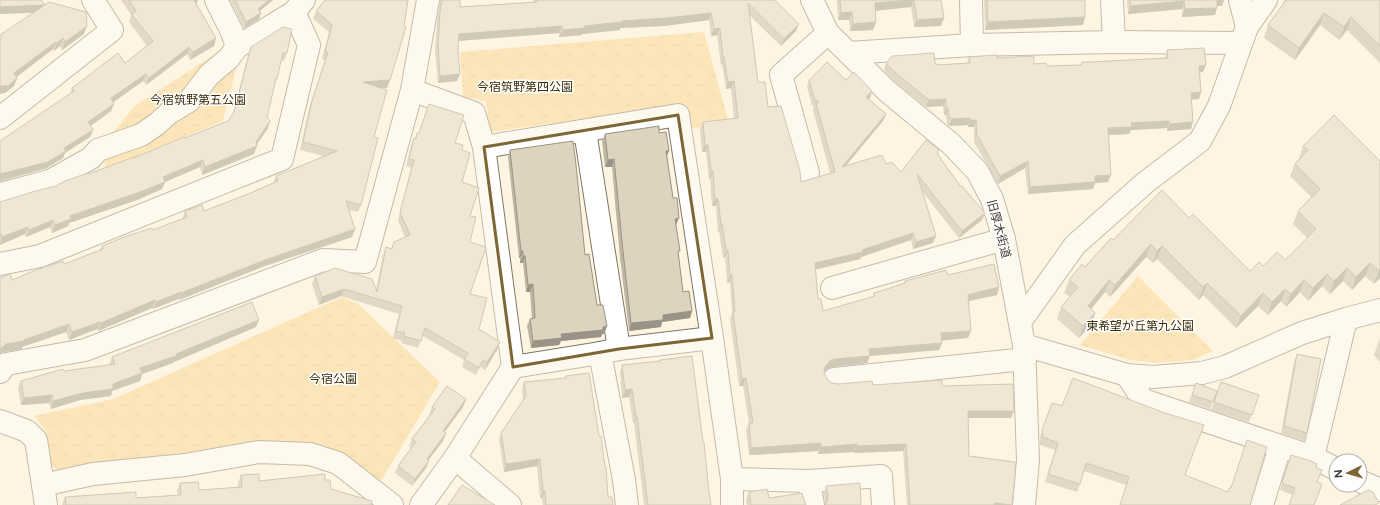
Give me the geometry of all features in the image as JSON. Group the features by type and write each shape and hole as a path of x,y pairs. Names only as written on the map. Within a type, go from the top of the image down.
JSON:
{"street":[{"path":"0,118 112,30 93,0"},
{"path":"216,0 232,32 237,47"},
{"path":"0,372 6,364 85,350 323,260 365,262 412,90 428,0"},
{"path":"971,0 972,45"},
{"path":"1112,0 1114,42"},
{"path":"1240,0 1244,35"},
{"path":"1020,322 1075,245 1146,182 1200,141 1218,106 1244,35 1266,0"},
{"name":"旧厚木街道","path":"812,1 828,33 887,90 951,144 977,171 992,199 1004,239 1020,322 1024,352 1028,460 1024,505"},
{"path":"0,194 50,180 91,158 98,150 141,135 157,124 169,113 189,100 209,75 230,58 237,47 299,6 309,45 282,159 40,256 0,264"},
{"path":"808,174 781,75 828,33"},
{"path":"849,53 972,45 1114,42 1244,35"},
{"path":"412,90 474,113 484,147 513,367 455,458 421,505"},
{"path":"484,147 678,115 732,479 732,505"},
{"path":"585,131 627,505"},
{"path":"832,288 1004,239"},
{"path":"834,379 1024,352 1126,375 1152,377 1202,373 1225,367 1302,333 1380,310"},
{"path":"1313,457 1346,319"},
{"path":"513,367 610,351 712,338"},
{"path":"1126,375 1143,400 1313,457 1328,465"},
{"path":"0,421 27,431 36,440 44,495 93,474 185,465 259,452 310,454 338,463 392,505"},
{"path":"1262,505 1280,447"},
{"path":"455,458 510,505"},
{"path":"732,479 809,481 881,476 883,505"},
{"path":"809,481 812,505"},
{"path":"1368,484 1380,490"}],"highlighted area":[{"path":"678,115 712,338 619,349 513,367 484,147"}],"green space":[{"name":"今宿筑野第四公園","path":"704,32 729,123 688,129 684,105 490,132 486,101 463,97 460,52"},
{"name":"今宿筑野第五公園","path":"228,46 238,61 223,121 108,169 105,164 101,146 136,105"},
{"name":"東希望が丘第九公園","path":"1138,276 1213,351 1193,360 1156,363 1130,360 1080,345"},
{"name":"今宿公園","path":"342,297 358,304 440,382 380,483 263,442 57,470 50,463 46,431 34,416 113,399"}],"building":[{"path":"0,0 41,0 45,5 0,7"},
{"path":"129,0 194,0 216,38 193,52 189,47 149,78 146,74 111,98 114,104 88,122 93,130 64,148 66,151 48,162 0,174 0,141 74,91 72,88 118,53 125,63 153,41 132,15 136,11"},
{"path":"235,0 269,0 258,9 261,13 246,22"},
{"path":"325,0 408,0 404,26 406,27 390,80 363,82 387,90 374,137 378,138 361,205 346,201 355,229 265,260 156,302 155,300 101,323 100,322 72,332 69,324 24,341 6,344 0,349 0,278 10,274 12,280 63,261 64,264 103,249 102,246 124,237 152,228 153,230 187,217 185,211 202,205 204,211 248,194 278,181 276,176 337,151 303,142 312,101 328,52 325,52 332,25 316,11"},
{"path":"442,0 460,0 460,7 537,2 537,0 775,0 799,24 784,39 748,3 758,82 765,82 768,107 781,106 800,171 801,182 835,172 816,103 819,102 814,98 809,80 827,62 846,80 854,72 872,91 866,97 886,114 842,167 882,155 886,164 892,162 901,172 926,140 938,149 938,155 961,187 962,186 985,213 962,231 917,174 936,236 916,242 913,233 862,250 863,252 815,263 818,299 821,299 823,311 875,296 874,293 905,283 905,281 946,270 948,275 994,264 999,287 968,295 971,331 941,333 942,343 869,349 870,356 835,359 830,361 825,367 824,373 827,379 832,383 838,384 872,381 873,385 942,380 942,386 1013,384 1014,411 968,411 969,456 1015,462 1012,505 995,503 994,505 910,505 906,444 857,446 857,444 821,447 821,443 751,448 749,423 753,423 746,378 742,379 733,312 735,312 732,275 730,275 728,250 726,251 718,199 715,199 713,171 711,171 708,145 705,145 703,122 738,118 734,81 728,82 723,57 720,28 714,29 711,13 622,21 584,26 585,28 562,30 562,26 459,34 458,50 460,74 440,76 438,45"},
{"path":"840,0 912,0 875,3 876,22 853,24 852,12 841,13"},
{"path":"914,0 941,0 944,18 917,20"},
{"path":"987,0 1085,0 1085,17 988,22"},
{"path":"1130,0 1217,0 1217,8 1185,9 1184,1 1131,6"},
{"path":"1286,0 1380,0 1380,46 1351,17 1344,27 1324,13 1299,48 1268,25"},
{"path":"49,2 86,12 87,26 65,42 63,38 57,43 56,42 14,73 17,78 8,86 0,86 0,35"},
{"path":"283,27 292,29 287,53 283,53 277,79 276,78 267,118 270,121 256,142 257,146 205,167 203,160 163,177 165,182 70,216 71,219 55,225 53,220 29,230 28,227 2,237 0,234 0,202 56,186 65,181 134,158 184,137 185,138 228,121 234,112 251,47"},
{"path":"1204,48 1206,65 1199,66 1201,92 1191,93 1193,122 1169,124 1169,121 1131,123 1132,127 1108,128 1111,175 1095,176 1095,182 1030,187 1028,161 1000,176 977,135 976,120 970,120 970,118 952,119 949,117 948,108 946,108 946,99 929,100 898,75 886,63 892,56 934,53 936,65 970,63 969,57 997,55 997,58 1034,56 1034,64 1046,63 1047,66 1081,65 1082,62 1168,58 1167,50"},
{"path":"429,104 464,115 455,143 463,145 462,150 470,153 462,182 479,188 470,216 476,217 470,242 486,247 470,294 487,298 479,329 500,342 487,362 483,360 479,368 464,359 468,353 425,328 421,341 404,336 405,333 396,331 402,306 344,289 322,297 315,276 335,268 372,279 377,292 386,247 392,249 394,242 410,235 400,212 414,160 409,159 414,138 416,139 417,133 419,133"},
{"path":"1334,115 1380,161 1379,271 1370,263 1356,277 1347,268 1334,281 1327,274 1313,288 1304,280 1291,294 1285,289 1272,302 1263,293 1241,316 1207,283 1203,287 1162,246 1157,251 1151,244 1115,285 1109,280 1088,306 1095,313 1083,326 1061,307 1078,287 1069,280 1082,264 1085,267 1111,238 1113,240 1162,190 1189,218 1193,214 1250,271 1259,262 1263,266 1277,252 1285,260 1316,229 1298,211 1320,189 1295,164 1308,150 1303,146"},
{"path":"659,126 659,133 666,132 669,151 666,151 673,198 677,198 679,218 675,219 680,251 678,251 683,292 689,291 692,311 663,315 663,320 631,323 614,159 608,160 605,134"},
{"path":"573,141 585,255 589,254 597,305 603,305 607,326 603,327 603,330 561,334 562,338 533,341 530,319 535,318 533,284 528,285 525,256 523,256 523,251 521,251 510,150"},
{"path":"252,302 259,320 176,354 176,356 140,368 142,373 113,384 113,389 83,393 53,401 52,395 24,398 21,381 63,369 64,371 115,364 112,357"},
{"path":"1297,354 1321,359 1307,433 1284,426"},
{"path":"692,356 711,505 648,505 637,416 632,389 625,390 622,365"},
{"path":"589,373 599,436 601,436 606,467 608,497 612,497 613,505 546,505 540,459 506,464 501,433 526,396 524,382 566,378 566,376"},
{"path":"1073,378 1165,413 1204,425 1185,475 1228,492 1229,488 1231,488 1247,440 1267,447 1250,505 1120,505 1129,477 1086,463 1080,484 1048,474 1058,443 1043,437 1042,430 1052,403 1062,406"},
{"path":"1221,382 1259,395 1252,415 1214,402"},
{"path":"1196,383 1217,391 1213,402 1192,395"},
{"path":"447,386 466,399 443,431 446,433 427,459 429,461 415,479 398,466 416,442 412,439 435,409 432,407"},
{"path":"1291,455 1311,461 1317,464 1316,468 1322,470 1317,482 1322,484 1314,505 1289,505 1295,488 1282,483"},
{"path":"259,474 259,481 325,474 325,480 330,480 331,489 372,501 371,505 66,505 65,497 136,492 136,498 181,495 180,483 198,482 199,490 242,487 241,475"},
{"path":"860,483 861,505 825,505 828,495 826,486"},
{"path":"462,485 495,505 448,505"},
{"path":"767,489 769,498 802,493 806,505 751,505 749,492"},
{"path":"1368,490 1373,492 1379,503 1375,505 1340,505 1362,493 1368,493"}]}
